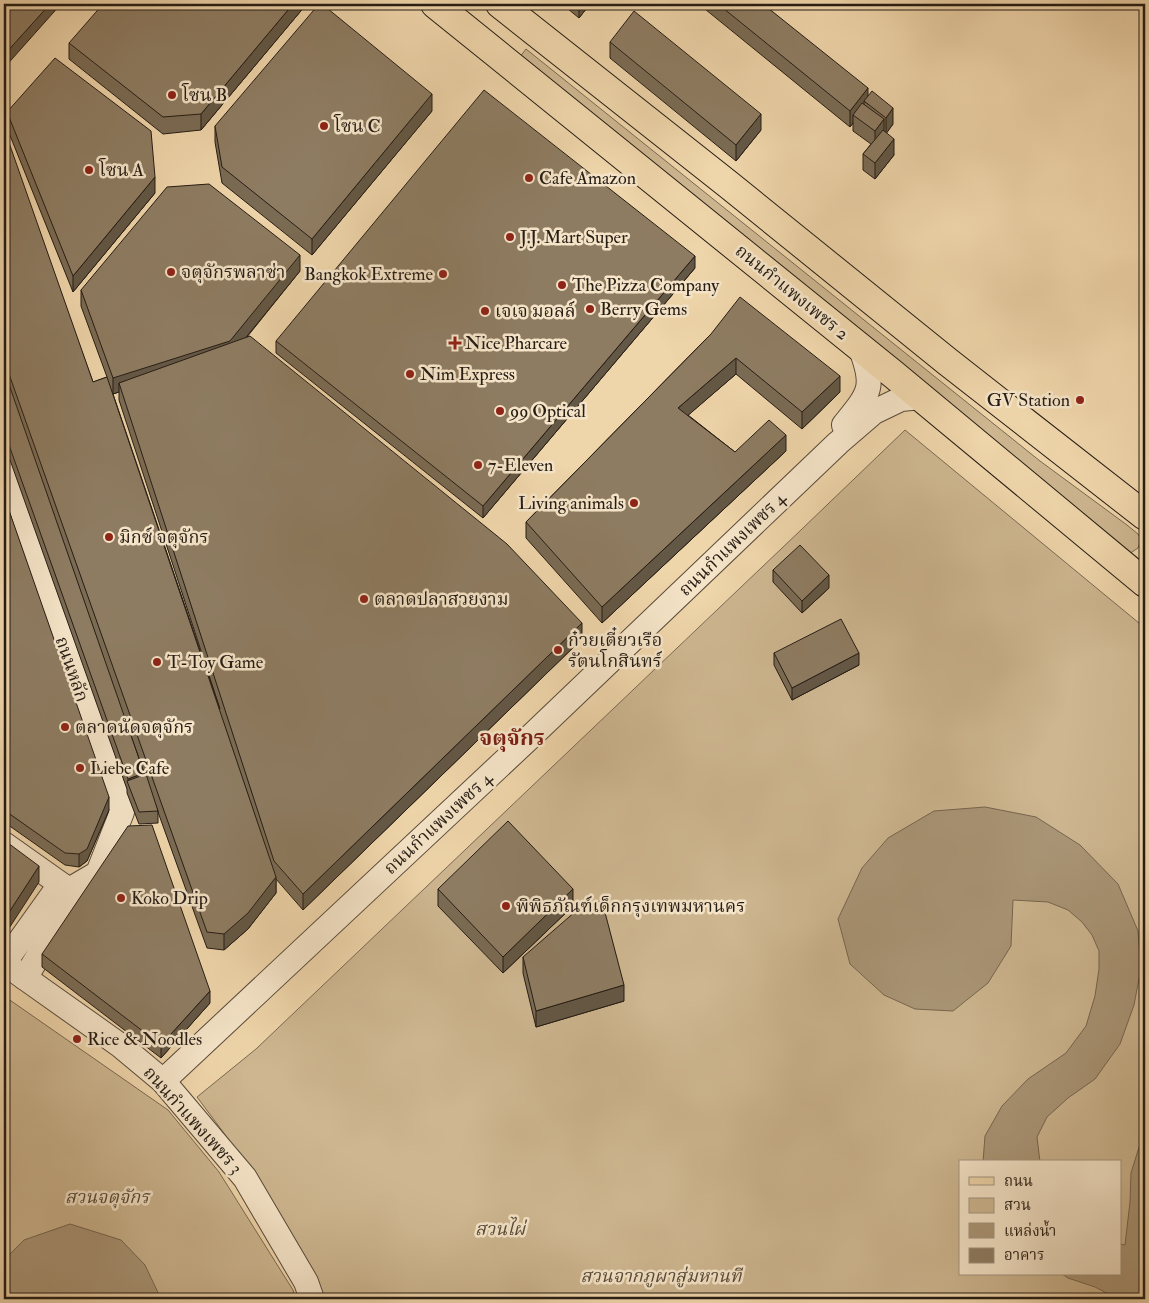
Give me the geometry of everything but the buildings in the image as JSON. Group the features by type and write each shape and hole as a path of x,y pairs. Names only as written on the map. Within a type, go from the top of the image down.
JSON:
{"main road":[{"name":"ถนนกำแพงเพชร 2","path":"435,4 921,397 1133,561 1145,583"},
{"path":"500,4 729,185 948,362 1145,516"}],"street":[{"name":"ถนนกำแพงเพชร 4","path":"799,480 869,391 870,378 860,347"},
{"name":"ถนนกำแพงเพชร 4","path":"163,1081 526,741 799,480 874,412 901,399 921,397"},
{"name":"ถนนหลัก","path":"4,470 122,812 98,873 69,890 54,893 4,963"},
{"path":"4,844 69,890 72,899 70,906 25,978"},
{"name":"ถนนกำแพงเพชร 3","path":"4,963 121,1046 163,1081 245,1178 306,1282 312,1299"}],"green space":[{"path":"526,49 1040,461 1127,525 1138,534 1141,540 1138,548 1129,554 519,58"},
{"path":"905,430 1145,628 1145,1299 323,1299 241,1156 197,1097 256,1049"},
{"name":"สวนจตุจักร","path":"4,996 168,1110 219,1172 293,1290 296,1299 4,1299"}],"water":[{"path":"985,807 1036,817 1080,845 1118,884 1138,931 1141,968 1134,1005 1120,1044 1095,1079 1068,1098 1047,1117 1037,1137 1040,1160 983,1160 985,1136 1002,1106 1028,1079 1066,1053 1086,1026 1095,996 1099,969 1099,951 1092,935 1082,922 1068,910 1048,902 1013,900 1011,946 988,983 953,1011 915,1009 884,995 850,964 838,919 862,868 888,838 934,811"},
{"path":"1145,1134 1145,1299 1118,1299 1095,1287 1065,1276 1122,1276 1122,1244 1125,1245 1131,1173"},
{"path":"70,1224 121,1240 145,1265 161,1299 4,1299 4,1260 24,1240"}],"place":[{"name":"โซน B","path":"172,95"},
{"name":"โซน C","path":"324,126"},
{"name":"โซน A","path":"89,170"},
{"name":"Cafe Amazon","path":"529,178"},
{"name":"J.J. Mart Super","path":"510,237"},
{"name":"จตุจักรพลาซ่า","path":"171,272"},
{"name":"Bangkok Extreme","path":"443,274"},
{"name":"The Pizza Company","path":"562,285"},
{"name":"Berry Gems","path":"590,309"},
{"name":"เจเจ มอลล์","path":"485,311"},
{"name":"Nice Pharcare","path":"455,343"},
{"name":"Nim Express","path":"410,374"},
{"name":"GV Station","path":"1080,400"},
{"name":"99 Optical","path":"500,411"},
{"name":"7-Eleven","path":"478,465"},
{"name":"Living animals","path":"634,503"},
{"name":"มิกซ์ จตุจักร","path":"109,537"},
{"name":"ตลาดปลาสวยงาม","path":"364,599"},
{"name":"ก๋วยเตี๋ยวเรือ รัตนโกสินทร์","path":"558,650"},
{"name":"T-Toy Game","path":"157,662"},
{"name":"ตลาดนัดจตุจักร","path":"65,727"},
{"name":"Liebe Cafe","path":"80,768"},
{"name":"Koko Drip","path":"121,898"},
{"name":"พิพิธภัณฑ์เด็กกรุงเทพมหานคร","path":"506,906"},
{"name":"Rice & Noodles","path":"77,1039"}],"district":[{"name":"จตุจักร","path":"512,737"}],"park label":[{"name":"สวนไผ่","path":"500,1229"},
{"name":"สวนจากภูผาสู่มหานที","path":"661,1276"}]}
